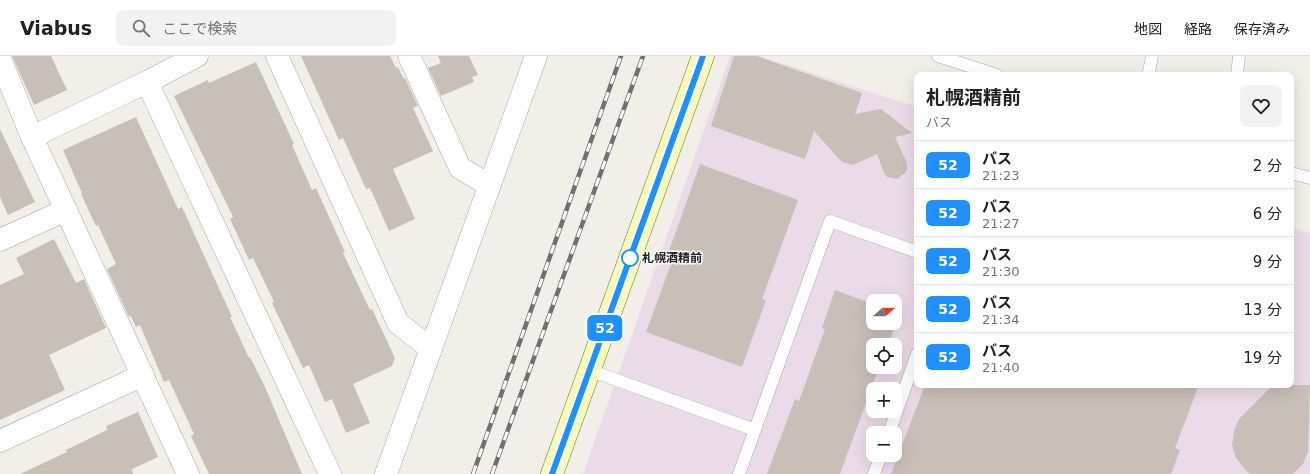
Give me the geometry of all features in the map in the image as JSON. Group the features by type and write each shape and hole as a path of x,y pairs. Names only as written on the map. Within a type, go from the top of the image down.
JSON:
{"street":[{"path":"32,137 147,82 197,56"},
{"path":"277,56 398,322 431,349"},
{"path":"410,56 460,168 489,185"},
{"path":"386,474 536,56"},
{"path":"552,474 703,56"},
{"path":"0,59 32,137 188,474"},
{"path":"147,82 330,474"},
{"path":"0,240 66,210"},
{"path":"0,441 143,375"}],"lane":[{"path":"938,56 988,72"},
{"path":"1149,72 1152,56"},
{"path":"1237,72 1239,56"},
{"path":"1294,174 1310,178"},
{"path":"739,474 830,220 914,251"},
{"path":"891,426 914,362"},
{"path":"590,370 755,430"},
{"path":"874,474 878,462"}],"shaded area":[{"path":"730,56 759,56 914,106 914,388 1294,388 1294,228 1310,233 1310,474 583,474"}],"building":[{"path":"12,56 51,56 67,90 34,105"},
{"path":"301,56 390,56 396,68 398,67 404,79 405,78 418,106 413,108 433,151 393,169 415,219 389,231 370,188 366,189 343,138 339,140"},
{"path":"438,56 469,56 478,75 472,77 474,82 441,96 428,68 441,63"},
{"path":"734,56 756,56 862,93 855,114 881,109 912,133 895,137 907,163 905,173 897,179 887,177 877,154 853,165 842,162 814,131 805,159 711,126"},
{"path":"256,62 294,144 292,145 312,190 316,188 345,252 343,253 395,358 392,366 353,384 370,423 346,433 332,399 325,402 309,365 303,368 272,303 274,302 253,258 249,260 230,219 233,217 174,96 208,80 209,83"},
{"path":"136,117 178,209 182,207 232,317 230,317 249,358 250,357 265,387 302,474 209,474 191,436 194,434 169,380 164,382 140,325 136,327 131,316 129,317 107,269 116,264 98,225 96,226 81,194 82,193 63,150"},
{"path":"0,129 35,202 8,215 0,197"},
{"path":"700,164 798,200 762,299 766,300 742,367 646,332 675,253 669,251"},
{"path":"54,239 76,283 84,279 106,328 49,355 65,390 0,420 0,285 24,274 16,258"},
{"path":"835,290 866,301 866,330 893,330 890,338 866,338 866,374 876,374 874,382 866,382 866,403 840,474 767,474 795,399 799,401 825,329 822,328"},
{"path":"1294,385 1310,385 1308,451 1303,464 1293,474 1251,474 1246,471 1236,458 1232,445 1234,431 1239,419 1270,388 1294,388"},
{"path":"924,388 1198,388 1175,448 1180,450 1171,474 891,474 896,462 902,462 902,445"},
{"path":"138,412 158,457 132,469 133,474 20,474 67,452 66,450 107,430 106,426"}],"railway":[{"path":"473,474 621,56"},
{"path":"492,474 643,56"}],"bus line":[{"name":"52","path":"552,474 703,56"}],"place":[{"name":"札幌酒精前","path":"630,258"}]}
